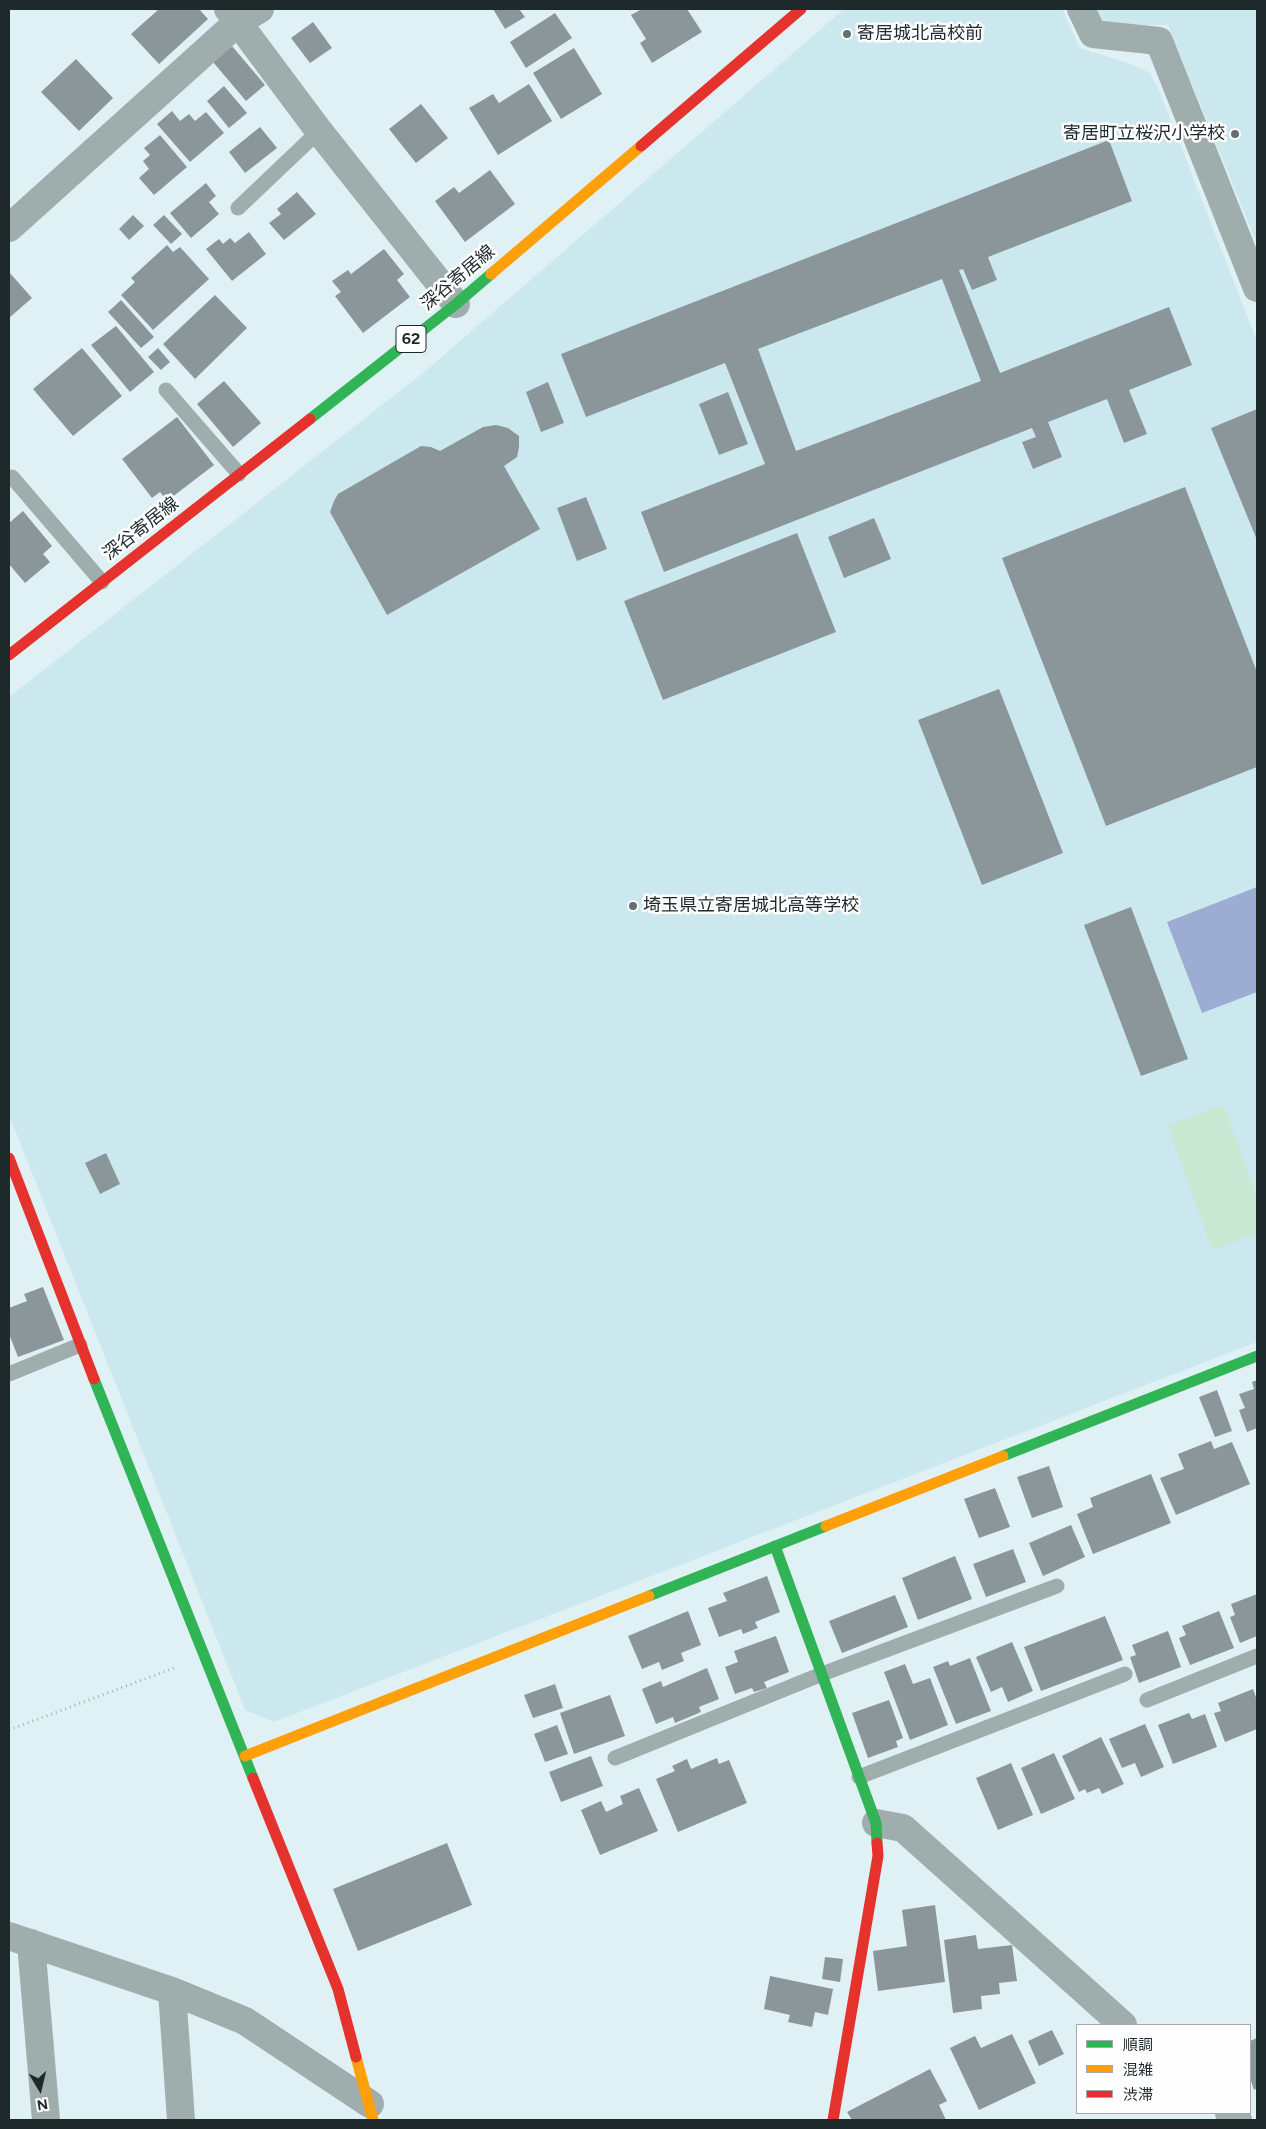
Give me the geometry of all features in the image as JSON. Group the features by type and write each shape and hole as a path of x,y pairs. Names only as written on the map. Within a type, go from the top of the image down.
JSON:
{"street":[{"name":"深谷寄居線","path":"9,655 456,304 801,9"},
{"path":"1081,9 1093,34 1159,41 1257,288"},
{"path":"9,228 242,13 318,131 456,304"},
{"path":"9,1158 15,1196 80,1344 338,1989 371,2112"},
{"path":"245,1756 1257,1356"},
{"path":"775,1546 876,1822 878,1856 833,2120"},
{"path":"876,1822 903,1828 1122,2024"},
{"path":"46,2120 20,1940 172,1991 246,2022 371,2112"},
{"path":"172,1991 181,2120"}],"lane":[{"path":"238,208 318,131"},
{"path":"166,390 239,474"},
{"path":"12,477 102,582"},
{"path":"9,1374 80,1344"},
{"path":"615,1758 822,1674 1057,1586"},
{"path":"1147,1700 1257,1656"},
{"path":"859,1777 1125,1674"}],"path":[{"path":"9,1730 205,1656"}],"shaded area":[{"name":"埼玉県立寄居城北高等学校","path":"844,9 1062,9 1080,48 1131,64 1150,73 1159,90 1257,341 1257,1342 274,1722 245,1710 9,1115 9,697 424,372"},
{"name":"寄居町立桜沢小学校","path":"1096,9 1257,9 1257,244 1168,25 1102,25"}],"green space":[{"path":"1224,1105 1257,1199 1257,1234 1212,1250 1168,1125"}],"water":[{"path":"1257,887 1257,992 1202,1013 1167,922"}],"building":[{"path":"159,9 199,9 208,19 159,64 131,34"},
{"path":"493,9 519,9 525,17 505,29"},
{"path":"642,9 687,9 702,32 652,63 640,43 646,39 631,15"},
{"path":"555,13 572,38 526,68 510,42"},
{"path":"313,22 332,48 310,63 291,38"},
{"path":"232,46 265,85 246,101 213,62"},
{"path":"574,48 602,94 561,119 533,73"},
{"path":"76,59 113,98 79,131 41,92"},
{"path":"529,84 552,121 498,155 469,108 493,94 499,103"},
{"path":"224,86 247,113 229,128 207,101"},
{"path":"421,104 448,138 416,163 389,129"},
{"path":"172,111 180,121 189,114 195,121 206,112 224,133 190,162 157,124"},
{"path":"260,127 277,148 245,173 229,152"},
{"path":"160,135 187,167 154,195 139,178 149,169 143,161 150,155 144,148"},
{"path":"1109,140 1132,201 988,257 997,280 972,290 963,269 959,270 1000,373 1169,307 1192,365 1129,390 1147,434 1124,443 1107,399 1048,422 1062,457 1033,469 1022,442 1036,437 1032,428 664,572 641,512 765,464 725,363 586,417 561,354","holes":["942,279 981,381 796,451 758,349"]},
{"path":"490,170 515,204 465,242 435,201 454,187 459,193"},
{"path":"206,183 216,196 209,202 219,214 191,238 170,213"},
{"path":"297,192 316,214 284,240 269,223 281,214 277,209"},
{"path":"133,215 144,226 129,240 119,229"},
{"path":"164,215 182,234 171,244 153,225"},
{"path":"249,232 266,254 232,281 206,249 219,239 223,244 230,238 235,243"},
{"path":"167,245 173,252 180,247 209,279 153,330 121,295 135,282 131,278"},
{"path":"384,249 404,274 397,280 410,297 363,333 335,296 341,292 332,281 348,270 351,274"},
{"path":"9,272 32,298 9,318"},
{"path":"215,295 247,328 195,379 163,344"},
{"path":"121,300 154,337 141,348 108,312"},
{"path":"116,326 154,372 130,392 91,345"},
{"path":"82,348 122,396 73,436 33,389"},
{"path":"158,348 170,362 161,370 148,357"},
{"path":"224,381 261,423 233,447 197,404"},
{"path":"548,382 564,423 541,432 526,392"},
{"path":"728,392 748,444 719,455 699,404"},
{"path":"1257,409 1257,540 1211,428"},
{"path":"177,417 214,465 167,501 160,492 152,498 122,459"},
{"path":"496,425 508,428 519,436 517,457 504,466 540,529 387,615 330,512 338,494 421,446 431,447 440,451 483,427"},
{"path":"1185,487 1257,672 1257,767 1106,826 1002,558"},
{"path":"586,497 607,549 577,561 557,508"},
{"path":"23,511 52,546 43,554 50,562 25,583 9,564 9,523"},
{"path":"874,518 891,559 844,578 828,537"},
{"path":"797,533 836,632 663,700 624,601"},
{"path":"999,689 1063,853 982,885 918,720"},
{"path":"1131,907 1188,1059 1141,1076 1084,925"},
{"path":"106,1153 120,1184 100,1194 85,1163"},
{"path":"43,1287 64,1340 18,1357 9,1334 9,1308 27,1301 24,1294"},
{"path":"1257,1380 1257,1428 1247,1432 1239,1410 1245,1408 1239,1394 1254,1389 1252,1382"},
{"path":"1217,1390 1232,1431 1215,1437 1199,1397"},
{"path":"1211,1441 1214,1449 1232,1442 1250,1484 1176,1515 1160,1478 1184,1469 1178,1454"},
{"path":"1049,1466 1063,1507 1032,1518 1017,1477"},
{"path":"1151,1474 1171,1523 1093,1554 1077,1514 1093,1507 1090,1498"},
{"path":"995,1488 1010,1527 979,1538 964,1499"},
{"path":"1071,1525 1085,1557 1043,1576 1029,1543"},
{"path":"1013,1549 1026,1582 986,1597 973,1564"},
{"path":"955,1556 972,1599 918,1620 902,1578"},
{"path":"767,1576 780,1612 755,1622 758,1628 743,1634 741,1629 719,1637 708,1608 727,1601 723,1593"},
{"path":"1257,1594 1257,1636 1240,1643 1230,1617 1235,1615 1231,1604"},
{"path":"895,1595 908,1627 842,1653 829,1621"},
{"path":"688,1611 701,1645 681,1653 684,1661 662,1670 659,1662 642,1669 628,1636"},
{"path":"1219,1611 1234,1648 1190,1665 1179,1638 1186,1635 1182,1626"},
{"path":"1105,1616 1123,1660 1041,1691 1024,1647"},
{"path":"1168,1631 1181,1667 1139,1683 1130,1657 1136,1655 1132,1645"},
{"path":"776,1636 789,1672 764,1682 767,1688 754,1692 752,1688 735,1694 725,1667 738,1662 734,1651"},
{"path":"1012,1642 1033,1691 1008,1702 1002,1687 991,1692 976,1657"},
{"path":"970,1658 991,1711 956,1724 933,1667 948,1661 950,1666"},
{"path":"905,1664 913,1684 930,1678 948,1725 910,1740 884,1672"},
{"path":"707,1668 719,1699 699,1707 701,1712 675,1723 673,1717 656,1724 642,1689 661,1681 663,1687"},
{"path":"555,1684 563,1708 533,1718 524,1695"},
{"path":"1253,1689 1257,1700 1257,1729 1225,1742 1214,1713 1221,1711 1218,1703"},
{"path":"610,1695 625,1736 574,1754 560,1713"},
{"path":"889,1700 903,1738 896,1741 898,1747 868,1758 852,1713"},
{"path":"1189,1713 1192,1719 1205,1714 1217,1747 1173,1764 1158,1725"},
{"path":"1145,1724 1164,1767 1141,1777 1135,1763 1122,1768 1109,1739"},
{"path":"557,1725 568,1754 545,1762 534,1734"},
{"path":"1101,1737 1124,1784 1102,1794 1099,1788 1087,1793 1085,1789 1079,1792 1062,1756"},
{"path":"1054,1753 1075,1799 1041,1814 1021,1768"},
{"path":"591,1756 603,1786 561,1802 549,1772"},
{"path":"717,1758 719,1764 729,1760 747,1803 678,1832 656,1779 675,1771 672,1766 687,1759 691,1769"},
{"path":"1011,1763 1033,1815 998,1830 976,1778"},
{"path":"639,1788 658,1831 600,1855 581,1810 601,1801 606,1812 623,1804 620,1796"},
{"path":"447,1843 472,1905 358,1951 333,1889"},
{"path":"935,1905 945,1982 878,1991 873,1951 907,1946 902,1910"},
{"path":"976,1935 978,1949 1012,1945 1017,1981 999,1983 1000,1994 981,1996 982,2009 953,2013 944,1940"},
{"path":"825,1957 843,1959 840,1982 822,1979"},
{"path":"770,1976 833,1989 828,2015 815,2012 812,2027 788,2022 790,2015 764,2009"},
{"path":"1052,2030 1064,2054 1039,2066 1028,2041"},
{"path":"1012,2034 1036,2083 979,2110 950,2048 975,2036 981,2048"},
{"path":"1257,2038 1257,2088 1254,2090 1251,2081 1251,2041"},
{"path":"930,2069 947,2101 939,2105 946,2120 852,2120 847,2112"}],"traffic: fast":[{"path":"310,419 456,304 491,274"},
{"path":"1003,1456 1257,1356"},
{"path":"94,1379 253,1778"},
{"path":"649,1596 826,1526"},
{"path":"775,1546 876,1823 877,1843"}],"traffic: slow":[{"path":"491,274 641,146"},
{"path":"826,1526 1003,1456"},
{"path":"245,1756 649,1596"},
{"path":"356,2057 373,2120"}],"traffic: jam":[{"path":"641,146 801,9"},
{"path":"9,655 310,419"},
{"path":"9,1158 94,1379"},
{"path":"253,1778 338,1989 356,2057"},
{"path":"833,2120 878,1856 877,1843"}],"place":[{"name":"寄居城北高校前","path":"847,34"},
{"name":"寄居町立桜沢小学校","path":"1235,134"},
{"name":"埼玉県立寄居城北高等学校","path":"633,906"}]}
